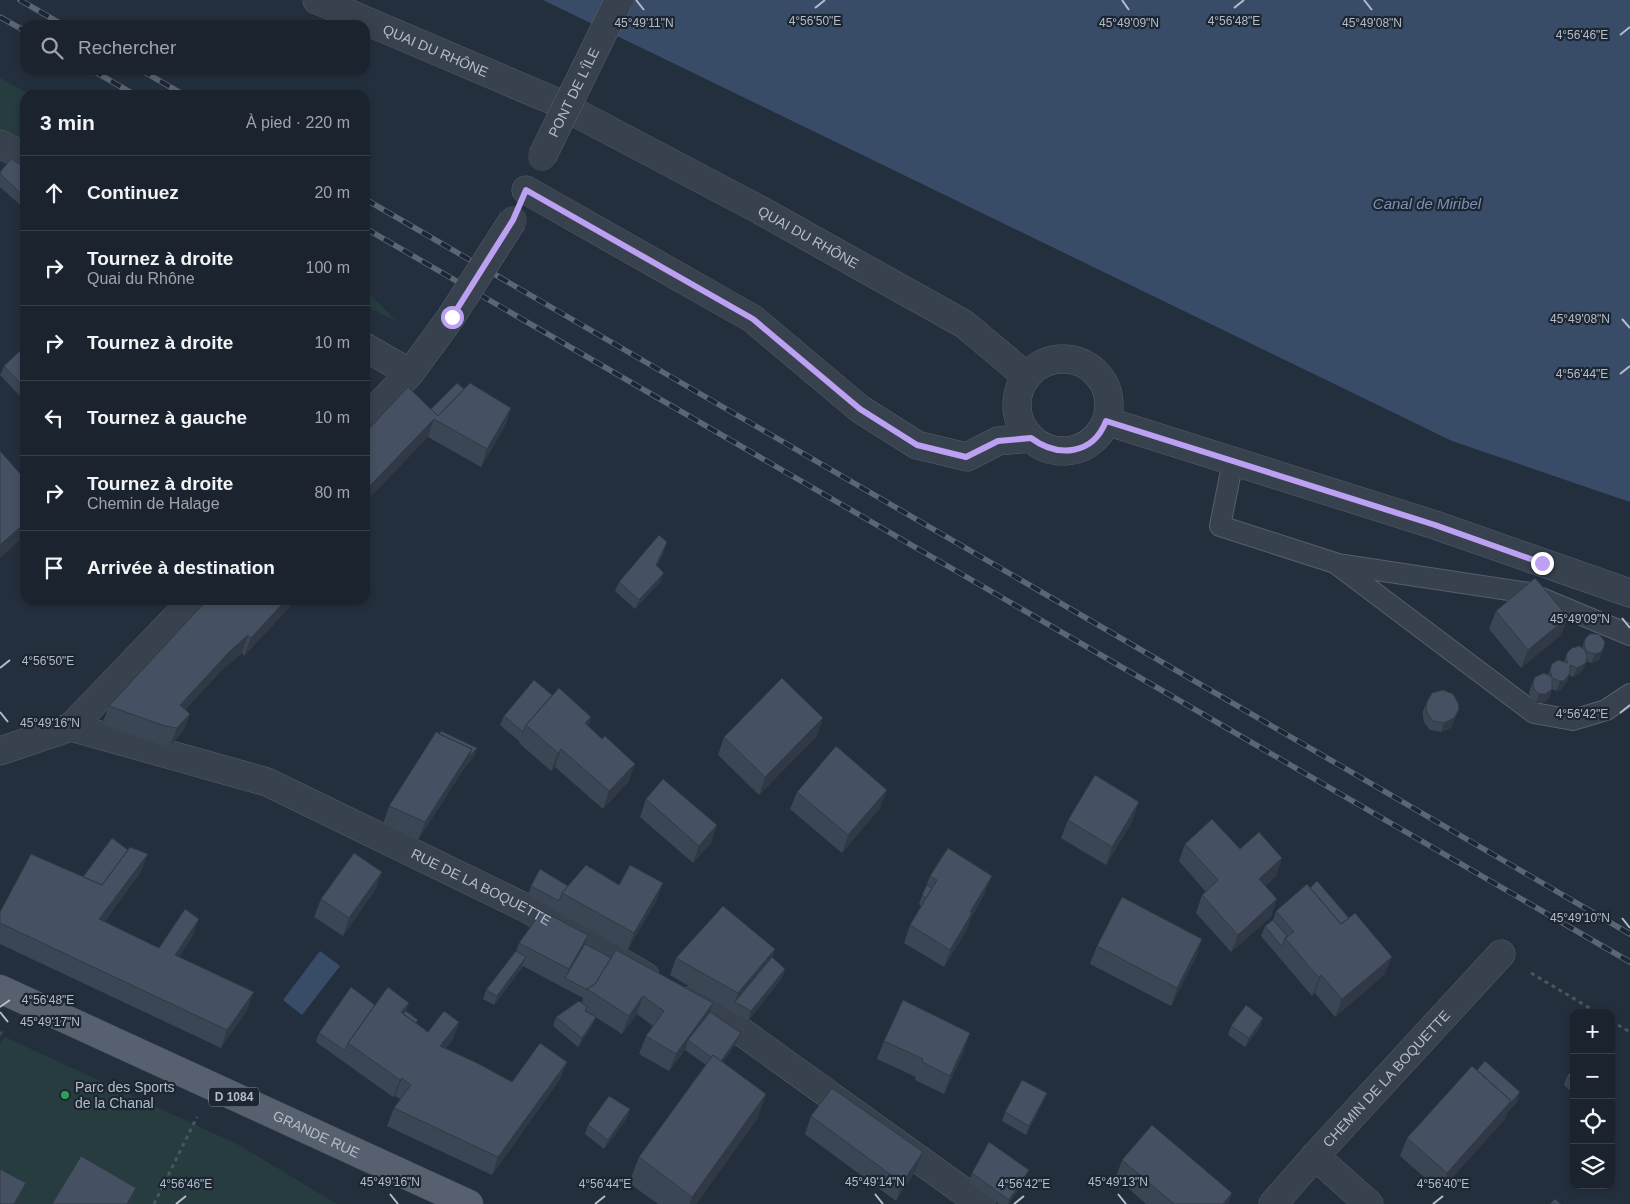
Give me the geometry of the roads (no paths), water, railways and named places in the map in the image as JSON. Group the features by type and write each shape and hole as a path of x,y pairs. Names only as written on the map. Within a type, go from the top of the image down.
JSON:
{"main road":[{"name":"GRANDE RUE","path":"0,989 469,1204"}],"street":[{"name":"QUAI DU RHÔNE","path":"317,0 364,20"},
{"name":"PONT DE L'ÎLE","path":"370,415 410,373 452,317 513,220 542,156 619,0"},
{"name":"QUAI DU RHÔNE","path":"370,23 554,101"},
{"name":"QUAI DU RHÔNE","path":"580,115 768,214 964,324 1026,376"},
{"path":"0,144 20,154"},
{"path":"526,190 753,319 860,409 917,445 966,457 998,441 1031,438"},
{"path":"370,350 410,373"},
{"path":"1055,360 1070,360 1083,364 1095,372 1104,384 1108,398 1106,421 1095,437 1084,446 1071,450 1056,450 1042,446 1031,438 1022,426 1017,398 1026,376 1042,364 1055,360"},
{"path":"1106,421 1435,525 1630,593"},
{"path":"0,751 71,727 188,605"},
{"name":"RUE DE LA BOQUETTE","path":"71,727 267,782 524,907 739,1030 980,1204"},
{"name":"CHEMIN DE LA BOQUETTE","path":"1273,1204 1501,954"},
{"path":"1315,1156 1369,1204"}],"lane":[{"path":"1233,461 1220,526 1335,564 1529,593 1630,634"},
{"path":"1335,564 1534,713 1572,720 1606,710 1630,694"}],"water":[{"name":"Canal de Miribel","path":"543,0 1630,0 1630,502 1452,441"},
{"path":"320,951 340,966 302,1015 283,1000"}],"railway":[{"path":"20,0 54,20"},
{"path":"0,17 20,28"},
{"path":"101,75 126,90"},
{"path":"150,75 175,90"},
{"path":"370,202 1630,934"},
{"path":"370,231 1630,962"}],"place":[{"name":"Parc des Sports de la Chanal","path":"65,1095"}]}
